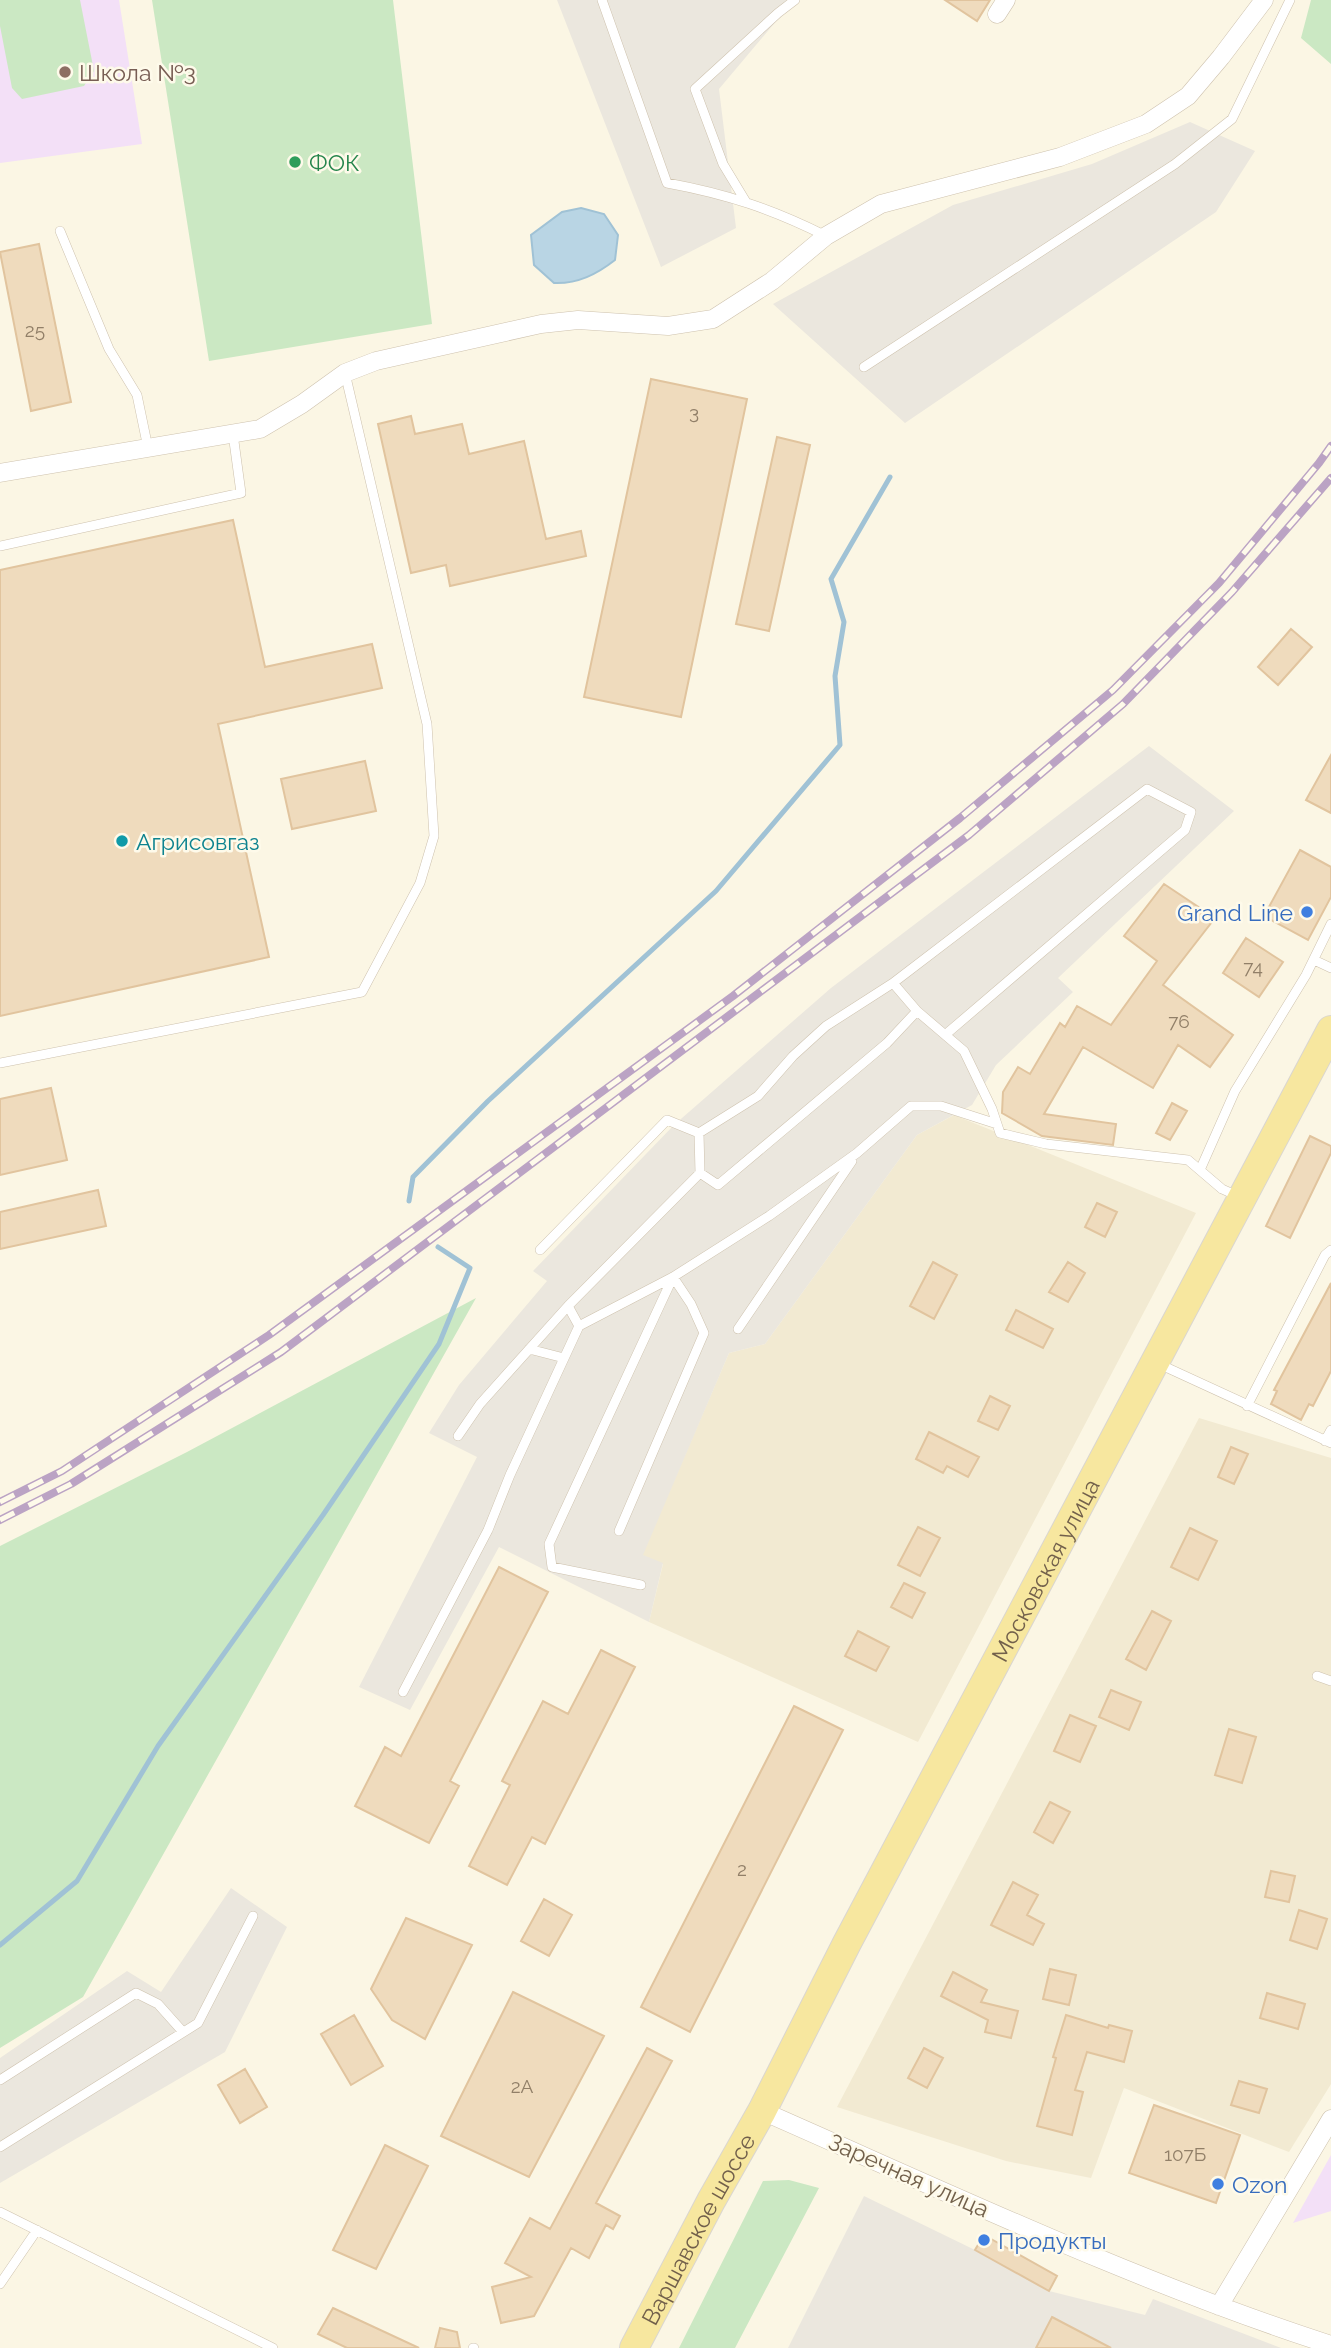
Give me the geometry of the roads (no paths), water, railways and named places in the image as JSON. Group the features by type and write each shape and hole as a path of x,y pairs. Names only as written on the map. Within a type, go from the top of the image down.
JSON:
{"main road":[{"name":"Московская улица","path":"762,2111 853,1931 1331,1030"},
{"name":"Варшавское шоссе","path":"634,2348 711,2201 762,2111"}],"street":[{"path":"0,473 260,429 302,404 345,373 376,361 541,324 578,320 668,326 713,319 772,281 826,236 881,204 1060,157 1146,124 1188,96 1264,0"},
{"name":"Заречная улица","path":"762,2111 1077,2249 1219,2305 1331,2345"},
{"path":"1219,2305 1331,2119"}],"lane":[{"path":"602,0 667,183 746,202 792,219 826,236"},
{"path":"746,202 723,164 695,89 795,0"},
{"path":"863,367 1175,164 1232,119 1290,0"},
{"path":"60,232 108,349 137,395 148,448"},
{"path":"0,1062 362,992 420,883 434,836 427,724 345,373"},
{"path":"0,546 241,493 233,434"},
{"path":"699,1133 758,1096 793,1056 826,1026 893,982 1147,789 1191,812 1185,830 945,1035"},
{"path":"1200,1170 1235,1091 1314,960 1331,924"},
{"path":"1314,960 1331,968"},
{"path":"893,982 918,1011 964,1051 1000,1133 1046,1144 1188,1160 1222,1189 1241,1197"},
{"path":"700,1172 718,1185 887,1043 918,1011"},
{"path":"403,1692 488,1530 510,1475 579,1326 673,1277 769,1216 857,1153 911,1106 941,1106 997,1124"},
{"path":"540,1250 667,1120 699,1133"},
{"path":"458,1436 480,1404 568,1306 700,1172 699,1133"},
{"path":"738,1329 857,1153"},
{"path":"1247,1406 1325,1255 1331,1250"},
{"path":"619,1531 704,1333 691,1304 673,1277"},
{"path":"641,1585 552,1567 549,1545 673,1277"},
{"path":"568,1306 579,1326"},
{"path":"529,1349 564,1358"},
{"path":"1154,1362 1328,1442 1331,1430"},
{"path":"1317,1676 1331,1681"},
{"path":"0,2147 198,2023 253,1916"},
{"path":"0,2080 136,1993 158,2004 183,2032"},
{"path":"0,2212 273,2348"},
{"path":"0,2284 37,2230"}],"water":[{"path":"581,208 604,214 618,235 615,260 587,277 554,283 534,265 531,235 562,212"}],"waterway":[{"path":"409,1201 413,1177 488,1101 716,891 840,745 835,676 844,622 831,579 890,477"},
{"path":"0,1945 77,1881 158,1746 323,1515 439,1344 470,1268 438,1247"}],"railway":[{"path":"0,1502 62,1471 269,1335 733,996 960,818 1113,690 1219,583 1331,446"},
{"path":"0,1520 71,1484 281,1352 969,835 1123,704 1232,592 1331,478"}],"place":[{"name":"Школа №3","path":"65,72"},
{"name":"ФОК","path":"295,162"},
{"name":"Агрисовгаз","path":"122,841"},
{"name":"Grand Line","path":"1307,912"},
{"name":"Ozon","path":"1218,2184"},
{"name":"Продукты","path":"984,2240"}]}
